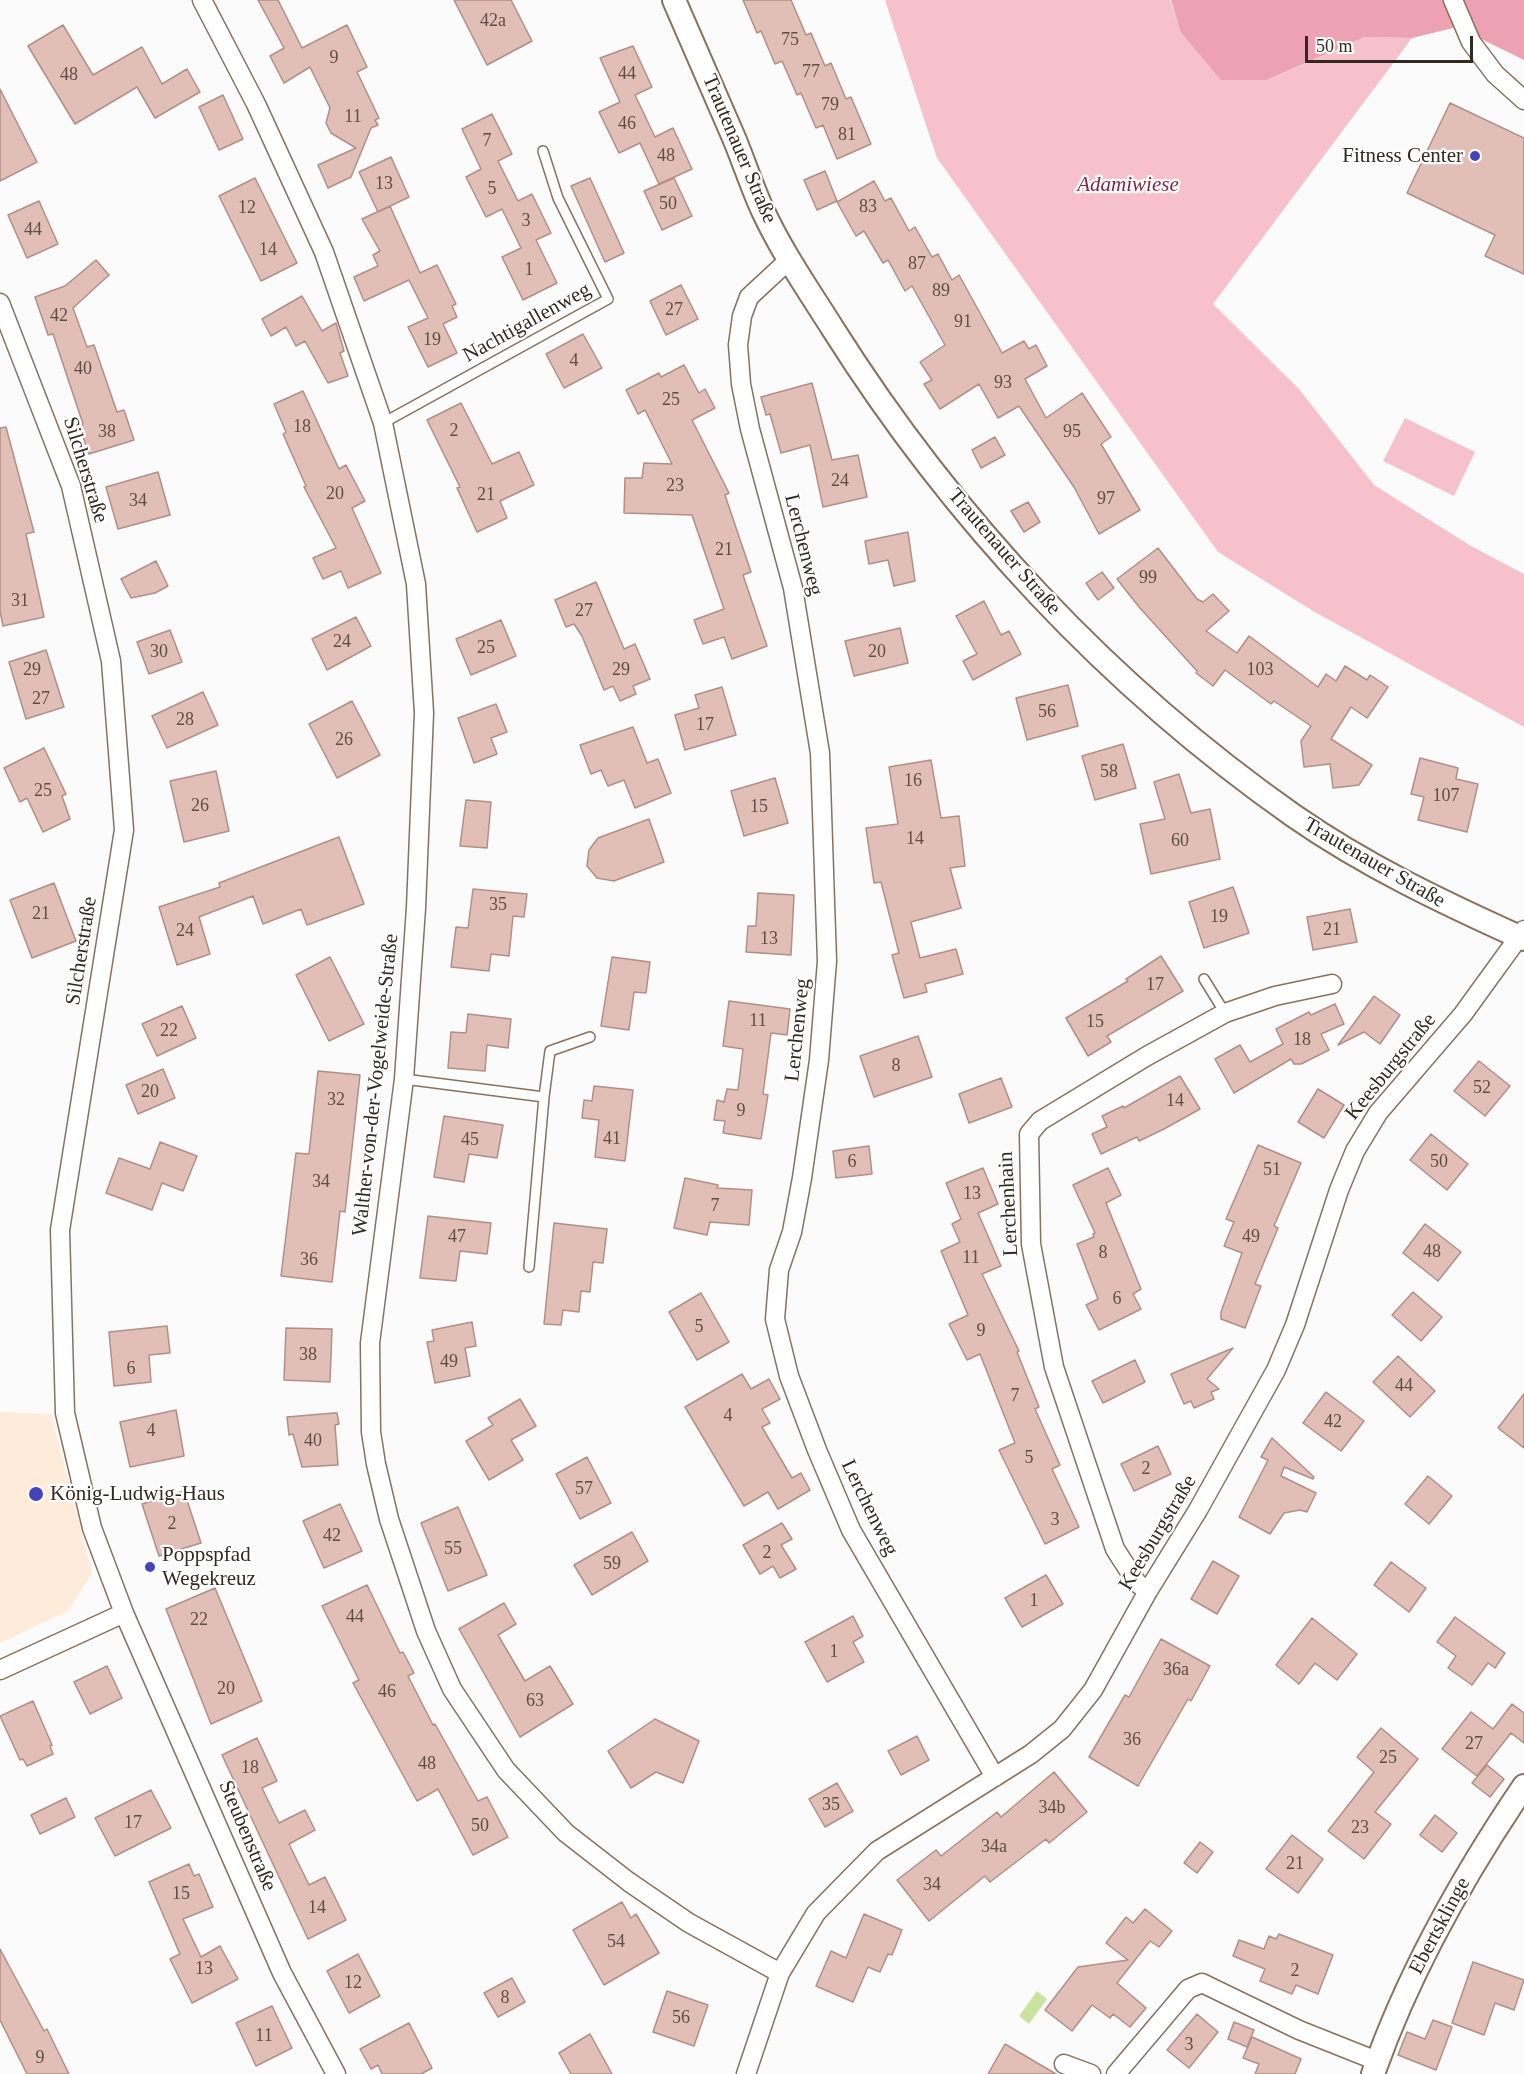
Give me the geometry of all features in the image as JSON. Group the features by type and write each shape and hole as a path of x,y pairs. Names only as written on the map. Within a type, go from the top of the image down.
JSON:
{"street":[{"name":"Walther-von-der-Vogelweide-Straße","path":"202,0 256,104 324,252 383,423 416,584 424,713 416,908 404,1079 370,1343 371,1432 389,1519 426,1631 452,1689 506,1770 566,1833 629,1882 689,1923 780,1973"},
{"name":"Trautenauer Straße","path":"674,0 763,211 790,259 870,387 926,462 1046,602 1119,675 1204,748 1295,817 1376,867 1450,907 1522,935"},
{"path":"1453,0 1471,42 1495,74 1524,100"},
{"name":"Lerchenweg","path":"790,259 749,297 742,316 738,345 741,384 750,429 793,588 820,753 821,776 827,961 819,1060 792,1232 779,1270 775,1319 789,1376 816,1450 851,1530 994,1777"},
{"name":"Silcherstraße","path":"0,303 70,486 111,661 123,831 60,1230 60,1324 65,1413 92,1528 124,1613"},
{"name":"Keesburgstraße","path":"746,2074 780,1973 816,1913 877,1851 1030,1754 1062,1729 1093,1690 1276,1370 1295,1325 1339,1190 1355,1151 1378,1113 1463,1014 1522,935"},
{"name":"Lerchenhain","path":"1148,1591 1137,1583 1115,1549 1054,1367 1031,1244 1029,1134 1040,1120 1147,1056 1226,1013 1275,996 1332,984"},
{"path":"0,1670 124,1613"},
{"name":"Steubenstraße","path":"124,1613 282,1973 336,2074"},
{"name":"Ebertsklinge","path":"1375,2067 1400,2003 1440,1923 1473,1864 1524,1786"},
{"path":"1116,2074 1188,1989 1202,1983 1375,2067"},
{"path":"1064,2064 1091,2074"}],"lane":[{"name":"Nachtigallenweg","path":"383,423 608,299 558,198 543,151"},
{"path":"1204,979 1226,1013"},
{"path":"529,1267 550,1051 590,1037"},
{"path":"404,1079 544,1097"}],"shaded area":[{"path":"1171,0 1524,0 1524,60 1457,27 1412,38 1365,37 1267,80 1221,80 1180,31"},
{"name":"König-Ludwig-Haus","path":"0,1412 51,1414 92,1573 68,1611 0,1643"},
{"path":"1037,1991 1047,1999 1029,2024 1019,2016"}],"green space":[{"name":"Adamiwiese","path":"885,0 1170,0 1180,31 1268,80 1365,37 1412,38 1213,304 1299,389 1374,485 1471,546 1524,574 1524,727 1313,611 1218,552 937,158"},
{"path":"1405,418 1475,452 1454,496 1383,461"}],"building":[{"path":"258,0 278,0 302,48 347,25 367,67 357,72 379,118 375,120 378,125 371,128 351,177 328,188 318,165 356,148 331,133 326,123 330,108 310,67 284,83 270,56 284,48"},
{"path":"454,0 511,0 532,41 487,65"},
{"path":"743,0 791,0 806,35 811,33 825,66 831,63 846,99 851,97 871,144 837,159 823,125 816,128 801,93 797,95 782,61 775,64 761,31 757,33"},
{"path":"63,25 93,75 142,47 162,84 187,69 200,92 155,118 137,87 75,124 28,46"},
{"path":"633,46 652,87 635,95 655,137 673,128 692,169 659,184 640,143 619,153 599,112 620,102 600,58"},
{"path":"0,89 37,162 0,181"},
{"path":"223,95 243,139 219,150 199,107"},
{"name":"Fitness Center","path":"1450,103 1524,138 1524,274 1485,256 1495,235 1407,193"},
{"path":"492,114 512,154 498,161 518,201 532,194 551,233 536,240 557,283 523,300 502,257 521,248 502,209 486,217 466,177 481,169 462,129"},
{"path":"391,157 409,197 378,212 359,172"},
{"path":"825,171 837,201 817,210 804,180"},
{"path":"255,178 297,263 261,281 219,196"},
{"path":"590,178 624,253 605,262 571,186"},
{"path":"674,178 692,216 662,230 644,191"},
{"path":"874,181 885,201 891,198 909,231 915,227 932,257 938,254 952,280 959,275 1002,353 1024,341 1029,349 1036,345 1047,366 1025,379 1046,418 1082,393 1111,437 1101,444 1140,510 1099,534 1074,487 1019,406 998,418 979,384 940,409 924,384 932,380 920,362 945,345 912,286 905,291 888,260 883,263 864,231 856,236 837,202"},
{"path":"39,201 58,244 27,258 8,215"},
{"path":"390,206 420,273 437,265 456,304 452,306 457,317 443,324 457,353 428,367 408,327 428,318 409,280 364,301 354,277 378,266 373,255 380,251 362,219"},
{"path":"96,260 109,275 73,308 87,347 94,345 117,412 124,410 134,440 89,454 79,425 83,424 53,334 48,335 35,297 65,286"},
{"path":"681,285 698,319 666,335 650,301"},
{"path":"302,296 322,331 336,323 344,351 340,353 348,376 328,383 305,341 296,346 286,327 271,336 262,319"},
{"path":"583,334 602,368 564,388 546,354"},
{"path":"684,365 699,393 705,389 715,408 692,420 729,493 725,495 751,572 743,575 767,646 732,659 724,637 703,644 694,620 724,609 692,515 624,513 625,478 642,478 644,463 672,464 645,410 638,414 626,390 659,373 661,377"},
{"path":"812,383 832,460 858,455 867,497 823,507 810,445 781,453 770,414 766,415 761,397"},
{"path":"303,391 339,469 346,465 365,501 352,508 381,573 348,588 341,571 323,579 313,558 336,548 304,487 306,486 283,434 286,432 274,404"},
{"path":"461,403 492,464 519,452 534,485 500,501 507,518 477,532 457,488 460,487 427,420"},
{"path":"6,427 34,532 26,534 44,617 3,626 0,611 0,428"},
{"path":"995,437 1005,455 981,468 972,450"},
{"path":"158,472 170,515 118,529 106,487"},
{"path":"1028,502 1040,522 1024,532 1011,511"},
{"path":"908,532 915,581 894,586 888,560 869,564 865,541"},
{"path":"1158,548 1197,599 1203,602 1213,594 1229,611 1206,631 1237,653 1249,636 1318,687 1326,674 1336,681 1345,666 1367,680 1370,675 1388,687 1367,718 1351,707 1331,739 1372,765 1359,785 1333,788 1330,764 1304,767 1301,741 1311,726 1274,701 1271,704 1225,670 1213,686 1196,673 1197,671 1139,607 1117,579"},
{"path":"156,561 168,586 155,593 131,598 121,579"},
{"path":"1102,572 1114,588 1098,600 1086,583"},
{"path":"596,582 624,649 635,644 650,679 633,686 636,694 620,701 613,686 604,690 582,636 574,624 566,627 555,600"},
{"path":"984,601 1001,635 1009,631 1021,654 973,680 963,661 977,654 956,616"},
{"path":"356,617 371,646 327,670 312,639"},
{"path":"501,620 516,656 471,675 456,639"},
{"path":"900,628 908,663 854,676 845,641"},
{"path":"170,630 182,662 149,674 137,642"},
{"path":"46,650 64,707 26,719 9,662"},
{"path":"1068,685 1078,726 1027,740 1016,698"},
{"path":"722,687 736,735 685,750 675,715 699,708 695,695"},
{"path":"203,692 218,725 167,748 152,716"},
{"path":"352,701 380,755 337,778 309,724"},
{"path":"496,704 507,732 491,738 497,754 474,763 458,718"},
{"path":"633,727 647,763 658,759 671,793 635,808 624,780 608,786 601,770 591,774 580,745"},
{"path":"1123,744 1136,788 1095,800 1082,756"},
{"path":"44,748 66,794 62,796 70,819 43,832 27,798 20,802 4,768"},
{"path":"1420,758 1458,768 1456,779 1478,784 1467,832 1418,820 1424,797 1411,794"},
{"path":"931,760 941,818 959,816 965,866 950,868 961,908 911,922 920,958 956,949 963,974 925,984 927,992 904,998 892,955 899,953 881,882 874,883 866,828 898,824 889,767"},
{"path":"216,771 229,831 184,842 170,781"},
{"path":"1179,774 1191,813 1210,809 1220,859 1151,874 1140,824 1165,819 1154,782"},
{"path":"775,778 788,823 744,836 731,791"},
{"path":"466,800 491,802 487,848 460,846"},
{"path":"649,819 664,862 614,881 597,878 587,866 589,850 598,838"},
{"path":"339,837 364,904 307,925 301,909 263,924 253,896 199,917 210,954 177,965 159,907 220,887 219,883"},
{"path":"54,883 76,941 32,958 10,900"},
{"path":"1233,887 1249,933 1204,948 1189,902"},
{"path":"473,889 527,894 524,917 513,916 509,956 491,954 489,971 451,967 456,927 468,928"},
{"path":"758,893 794,895 791,955 746,952 748,926 756,926"},
{"path":"1350,909 1357,942 1313,950 1307,917"},
{"path":"1161,956 1183,991 1107,1036 1111,1042 1088,1056 1066,1018 1128,981 1126,979"},
{"path":"330,957 364,1024 329,1041 296,975"},
{"path":"612,957 650,962 646,993 634,992 629,1030 601,1026"},
{"path":"1374,996 1400,1015 1380,1044 1364,1032 1338,1045"},
{"path":"729,1001 790,1009 787,1035 771,1033 763,1094 768,1095 761,1139 723,1133 725,1121 714,1120 717,1100 724,1102 727,1089 738,1090 743,1049 723,1046"},
{"path":"1335,1004 1344,1024 1321,1034 1329,1050 1301,1064 1294,1064 1291,1059 1234,1093 1215,1059 1240,1045 1250,1062 1283,1044 1276,1029 1309,1012 1311,1015"},
{"path":"182,1006 196,1038 157,1056 142,1024"},
{"path":"468,1014 511,1019 508,1048 487,1045 485,1071 448,1068 451,1032 466,1033"},
{"path":"918,1036 932,1077 874,1097 860,1056"},
{"path":"1479,1061 1510,1086 1485,1116 1454,1091"},
{"path":"163,1069 175,1098 138,1114 126,1085"},
{"path":"318,1071 360,1075 345,1212 340,1211 332,1282 281,1276 296,1153 309,1154"},
{"path":"1180,1076 1200,1109 1139,1141 1137,1137 1101,1154 1092,1134 1107,1127 1102,1116 1123,1106 1124,1108"},
{"path":"1001,1078 1012,1107 969,1123 959,1094"},
{"path":"594,1086 633,1090 625,1161 595,1157 599,1120 582,1118 584,1100 592,1101"},
{"path":"1318,1089 1344,1105 1324,1138 1298,1122"},
{"path":"444,1116 503,1125 497,1158 469,1154 464,1182 434,1177"},
{"path":"1431,1134 1468,1164 1447,1190 1410,1160"},
{"path":"160,1142 197,1156 183,1191 162,1183 152,1210 106,1193 119,1158 150,1169"},
{"path":"1258,1145 1301,1163 1274,1226 1278,1228 1255,1284 1261,1286 1245,1328 1221,1319 1221,1312 1242,1253 1224,1246 1234,1222 1226,1219"},
{"path":"869,1146 872,1174 836,1178 833,1151"},
{"path":"983,1168 998,1204 978,1213 1001,1266 982,1274 1019,1351 1017,1352 1039,1407 1035,1409 1060,1465 1052,1469 1079,1527 1045,1544 999,1450 1015,1443 980,1354 967,1360 949,1324 968,1315 941,1251 960,1242 952,1224 961,1219 946,1183"},
{"path":"1108,1168 1121,1195 1106,1203 1141,1289 1133,1294 1141,1309 1099,1330 1086,1305 1098,1299 1077,1244 1094,1237 1095,1233 1073,1185"},
{"path":"685,1178 718,1185 717,1188 752,1190 749,1225 710,1222 707,1235 674,1228"},
{"path":"428,1216 491,1223 487,1254 460,1251 456,1281 420,1278"},
{"path":"554,1223 607,1229 603,1263 593,1262 590,1292 581,1291 579,1312 563,1310 561,1325 544,1324"},
{"path":"1425,1224 1461,1252 1438,1281 1403,1253"},
{"path":"1413,1292 1442,1317 1421,1341 1392,1315"},
{"path":"701,1293 729,1342 697,1360 669,1312"},
{"path":"472,1322 476,1346 465,1348 470,1376 435,1383 427,1342 434,1341 432,1330"},
{"path":"167,1326 170,1353 149,1355 151,1382 114,1386 109,1332"},
{"path":"286,1328 332,1329 330,1382 284,1380"},
{"path":"1233,1348 1207,1379 1219,1389 1211,1392 1214,1399 1194,1408 1191,1401 1184,1404 1171,1374"},
{"path":"1398,1356 1435,1391 1410,1417 1373,1382"},
{"path":"1135,1360 1145,1382 1103,1403 1092,1381"},
{"path":"742,1374 751,1389 769,1379 780,1399 762,1409 770,1423 762,1427 792,1478 801,1473 810,1490 778,1509 768,1492 744,1506 685,1407"},
{"path":"1326,1392 1364,1421 1341,1451 1303,1423"},
{"path":"1524,1394 1524,1448 1498,1428"},
{"path":"520,1399 536,1426 511,1440 523,1460 489,1480 466,1441 493,1425 488,1418"},
{"path":"176,1410 184,1456 130,1467 120,1422"},
{"path":"337,1413 339,1424 335,1425 338,1465 302,1467 293,1434 289,1435 287,1417"},
{"path":"1272,1438 1314,1477 1313,1479 1284,1467 1281,1476 1316,1493 1307,1512 1300,1510 1284,1513 1270,1534 1239,1517 1268,1460 1261,1457"},
{"path":"1158,1446 1171,1474 1134,1491 1121,1464"},
{"path":"587,1457 611,1503 580,1519 556,1474"},
{"path":"1428,1476 1452,1496 1429,1524 1405,1504"},
{"path":"184,1491 201,1543 159,1556 142,1504"},
{"path":"340,1504 362,1551 324,1568 303,1521"},
{"path":"458,1507 487,1575 448,1591 421,1523"},
{"path":"782,1523 792,1539 781,1545 796,1569 780,1578 773,1566 760,1574 743,1545"},
{"path":"632,1532 648,1561 592,1595 574,1565"},
{"path":"1213,1561 1239,1576 1217,1614 1191,1599"},
{"path":"1391,1562 1426,1588 1409,1612 1374,1585"},
{"path":"1046,1575 1063,1604 1022,1627 1005,1598"},
{"path":"367,1585 400,1653 403,1652 414,1673 408,1676 433,1725 435,1724 478,1801 487,1797 508,1837 473,1855 438,1789 417,1801 353,1683 359,1680 322,1606"},
{"path":"215,1588 262,1701 211,1724 166,1609"},
{"path":"504,1603 516,1624 498,1635 525,1681 550,1666 573,1704 520,1737 459,1629"},
{"path":"853,1616 863,1636 853,1642 864,1662 827,1682 805,1642"},
{"path":"1455,1617 1505,1653 1495,1668 1488,1663 1472,1685 1448,1668 1456,1656 1437,1642"},
{"path":"1312,1618 1357,1654 1337,1680 1315,1663 1299,1684 1276,1665"},
{"path":"1161,1639 1210,1666 1191,1701 1188,1699 1138,1786 1089,1757 1125,1695 1129,1697"},
{"path":"107,1666 122,1698 90,1714 74,1682"},
{"path":"33,1701 52,1745 50,1746 53,1754 27,1766 23,1759 20,1760 0,1716"},
{"path":"1512,1704 1524,1713 1524,1743 1511,1733 1477,1776 1442,1749 1471,1712 1493,1729"},
{"path":"655,1719 699,1741 683,1783 656,1772 631,1788 608,1751"},
{"path":"1381,1728 1418,1759 1375,1812 1391,1824 1364,1859 1328,1831 1374,1772 1357,1757"},
{"path":"917,1736 929,1760 901,1775 888,1751"},
{"path":"257,1738 277,1781 262,1788 279,1823 305,1810 315,1830 289,1844 309,1885 325,1877 346,1920 308,1939 222,1755"},
{"path":"1487,1765 1504,1779 1490,1797 1472,1783"},
{"path":"1054,1772 1087,1812 1049,1843 1046,1839 990,1882 985,1876 929,1921 897,1880 936,1850 941,1856 997,1812 1001,1817"},
{"path":"837,1783 853,1811 825,1827 809,1799"},
{"path":"151,1790 171,1828 115,1856 95,1818"},
{"path":"66,1798 75,1817 40,1834 31,1815"},
{"path":"1435,1815 1457,1833 1442,1852 1420,1835"},
{"path":"1292,1835 1323,1859 1298,1893 1266,1869"},
{"path":"1200,1842 1213,1852 1197,1873 1184,1863"},
{"path":"189,1864 194,1876 199,1874 213,1907 183,1919 201,1957 220,1946 238,1979 192,2003 170,1959 180,1954 149,1882"},
{"path":"622,1902 631,1918 636,1914 659,1953 604,1985 573,1930"},
{"path":"1145,1909 1172,1931 1159,1947 1150,1941 1117,1983 1146,2008 1130,2027 1113,2014 1110,2018 1092,2005 1072,2031 1045,2010 1078,1967 1128,1960 1106,1943 1126,1917 1133,1923"},
{"path":"864,1914 902,1930 892,1955 888,1954 880,1972 868,1967 853,2002 816,1986 831,1951 846,1958"},
{"path":"1279,1934 1333,1955 1318,1994 1296,1985 1292,1994 1260,1981 1265,1969 1233,1956 1239,1940 1264,1949 1269,1936 1276,1939"},
{"path":"0,1949 44,2031 47,2029 69,2074 27,2074 0,2020"},
{"path":"358,1954 380,1996 349,2013 327,1971"},
{"path":"1473,1962 1524,1980 1514,2010 1495,2003 1484,2035 1452,2023"},
{"path":"512,1978 525,2002 498,2017 484,1993"},
{"path":"667,1991 708,2005 694,2046 653,2032"},
{"path":"272,2006 292,2048 256,2066 236,2023"},
{"path":"1197,2014 1218,2032 1189,2068 1167,2050"},
{"path":"1433,2020 1452,2027 1436,2070 1398,2055 1407,2032 1425,2039"},
{"path":"1234,2022 1254,2030 1247,2047 1228,2039"},
{"path":"409,2023 432,2068 421,2074 382,2074 378,2065 371,2069 360,2049"},
{"path":"590,2034 612,2074 571,2074 559,2053"},
{"path":"1252,2037 1301,2059 1295,2074 1255,2074 1259,2064 1243,2058"},
{"path":"1005,2044 1056,2074 988,2074"}],"place":[{"name":"Fitness Center","path":"1475,156"},
{"name":"König-Ludwig-Haus","path":"36,1494"},
{"name":"Poppspfad Wegekreuz","path":"150,1567"}]}
